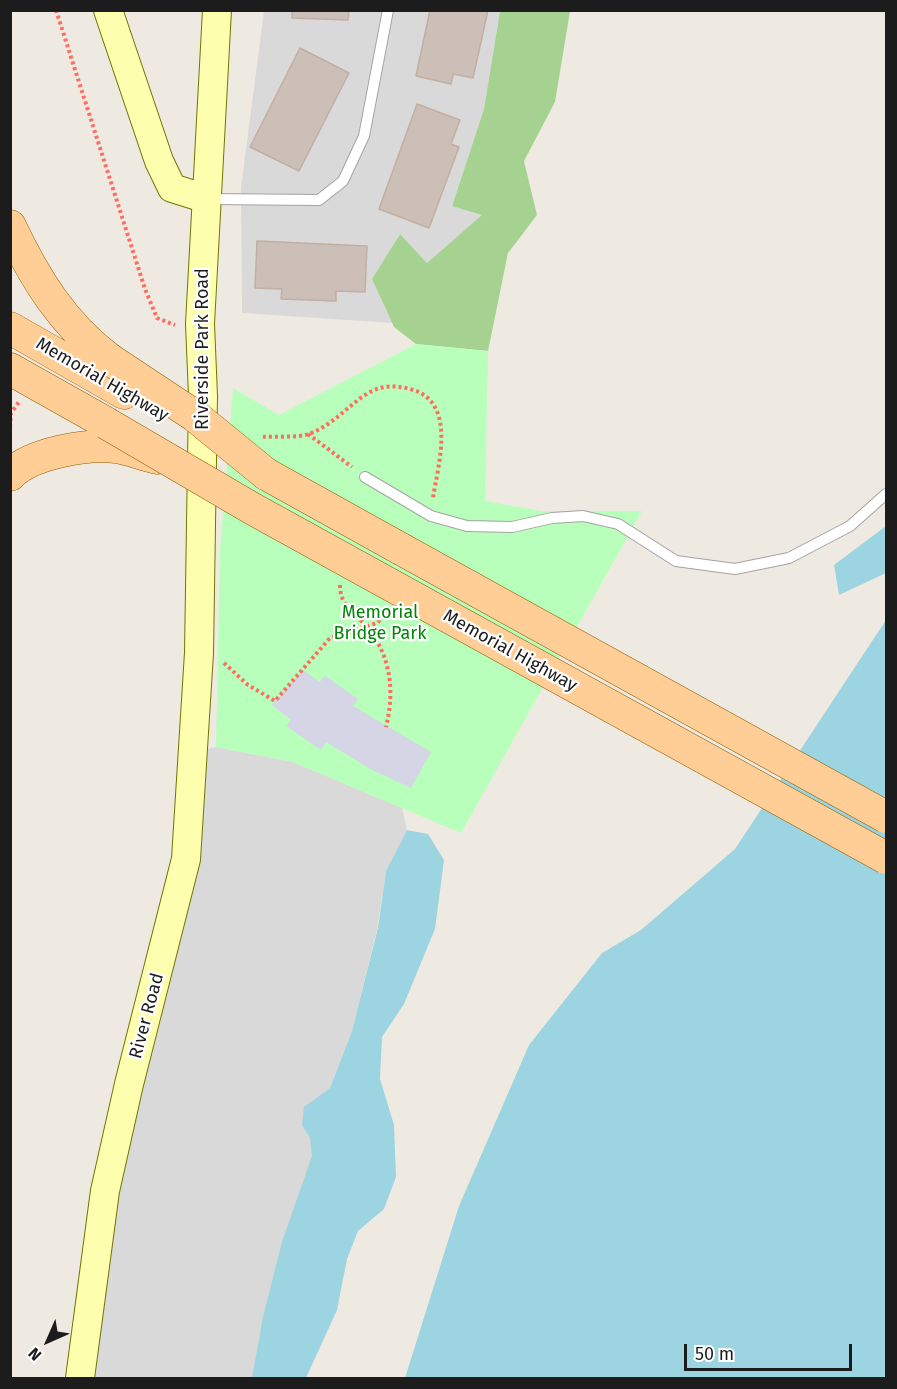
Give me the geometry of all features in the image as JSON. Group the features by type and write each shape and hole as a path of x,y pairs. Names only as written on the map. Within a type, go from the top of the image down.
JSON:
{"main road":[{"path":"108,10 133,75 159,161 172,188 207,199"},
{"name":"Riverside Park Road","path":"199,652 203,396 200,324 217,10"},
{"path":"10,226 37,279 68,323 86,341 195,416 266,474"},
{"name":"Memorial Highway","path":"10,328 266,474 886,817"},
{"name":"Memorial Highway","path":"10,369 274,520 886,858"},
{"path":"10,475 21,464 72,448 116,447 178,464"},
{"name":"River Road","path":"80,1378 105,1191 129,1084 186,859 199,652"}],"lane":[{"path":"207,199 319,200 344,181 364,136 388,10"},
{"path":"365,477 430,516 467,526 512,527 552,518 583,516 618,524 676,561 735,569 789,558 850,526 886,494"}],"path":[{"path":"56,10 145,288 158,318 171,326 200,324"},
{"path":"10,427 11,413 21,399"},
{"path":"308,434 365,477"},
{"path":"340,574 340,596 381,646 390,677 392,705 386,727"}],"shaded area":[{"path":"264,11 500,11 484,109 452,205 483,215 427,263 400,234 372,279 392,323 242,313 241,188"},
{"path":"303,670 320,682 324,675 358,699 353,706 431,752 411,788 372,770 326,742 321,750 286,726 291,720 272,705"},
{"path":"216,747 293,762 402,808 407,830 386,871 377,930 352,1031 330,1088 255,1378 88,1378 116,1196 196,863 207,749"}],"green space":[{"path":"500,11 570,11 555,102 524,161 537,215 508,253 488,351 416,344 394,327 372,279 400,234 427,263 482,215 452,206 484,109"},
{"name":"Memorial Bridge Park","path":"416,344 488,351 485,501 541,511 642,511 461,833 293,762 216,747 220,550 233,388 279,415"}],"water":[{"path":"886,526 886,573 839,595 834,565"},
{"path":"886,620 886,1378 405,1378 459,1206 529,1045 602,953 641,930 735,849"},
{"path":"407,830 428,834 444,860 435,929 404,1004 382,1037 380,1079 394,1125 396,1177 384,1209 358,1231 347,1259 337,1310 306,1378 252,1378 263,1317 282,1242 312,1156 310,1138 302,1125 304,1107 330,1088 352,1031 378,928 386,871"}],"building":[{"path":"292,10 349,10 348,20 292,18"},
{"path":"430,10 488,10 473,78 453,74 451,84 416,76"},
{"path":"300,48 349,73 299,171 250,147"},
{"path":"417,104 460,120 451,144 459,147 429,228 379,209"},
{"path":"257,241 367,246 365,292 336,291 336,301 281,299 282,289 255,288"}]}
